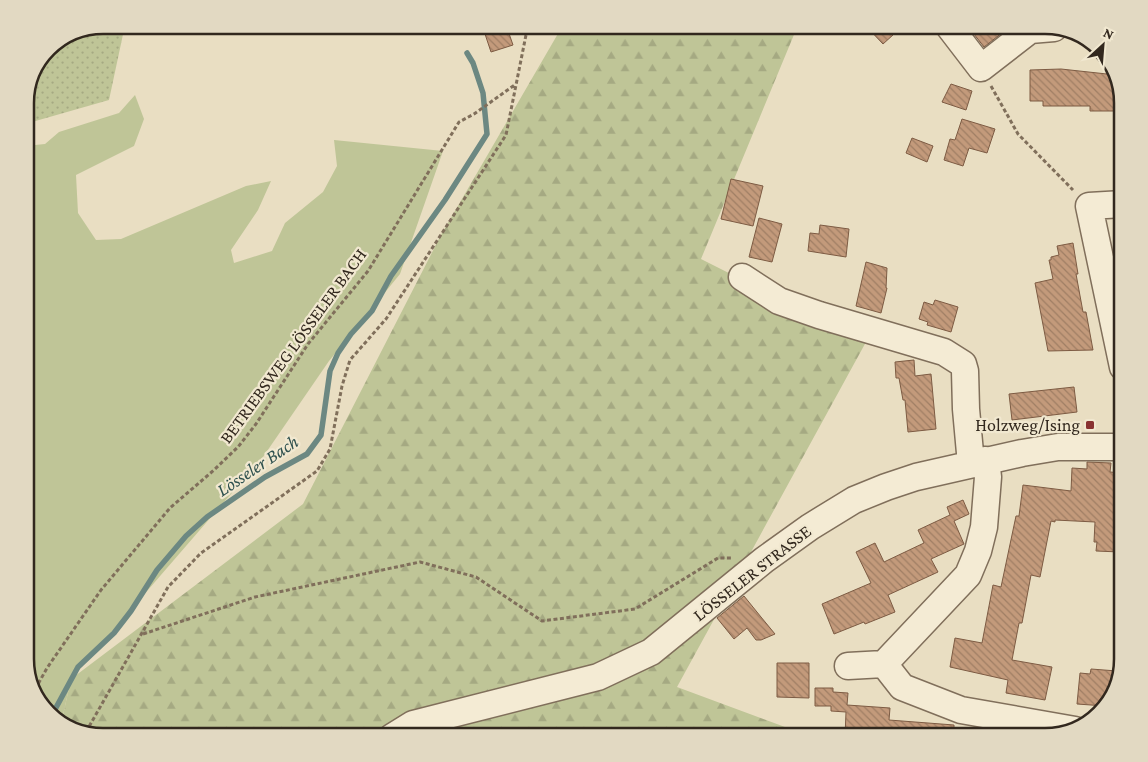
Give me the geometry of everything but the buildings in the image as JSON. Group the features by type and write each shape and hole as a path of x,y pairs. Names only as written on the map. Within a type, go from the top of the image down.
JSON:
{"street":[{"path":"955,34 981,68 1025,34"},
{"path":"1114,205 1090,206 1114,323"},
{"path":"742,277 779,301 819,315 944,352 963,364 966,371 966,409 978,462 988,477 984,527 978,551 968,575 884,664 848,666"},
{"name":"LÖSSELER STRASSE","path":"407,728 413,724 598,677 651,652 764,560 810,527 854,500 916,477 978,462 1058,447 1114,447"},
{"path":"884,664 902,687 961,710 1058,727"}],"path":[{"path":"89,727 168,588 201,553 317,471 330,449 342,386 350,360 386,319 506,135 526,34"},
{"path":"981,68 1018,134 1090,206"},
{"name":"BETRIEBSWEG LÖSSELER BACH","path":"38,683 47,668 107,583 170,508 238,447 256,424 308,344 368,271 459,122 474,114 517,84"},
{"path":"143,634 255,597 420,562 476,578 542,621 635,609 718,558 764,560"}],"green space":[{"path":"123,34 109,100 34,121 36,85 48,61 68,43 90,35"},
{"path":"558,34 794,34 701,259 866,342 677,687 788,728 94,728 65,717 63,715 71,679 303,504 441,235"},
{"path":"135,95 144,119 134,146 76,175 78,213 96,240 121,239 246,186 271,181 258,210 231,250 234,263 272,251 285,223 323,192 337,166 334,140 443,151 400,274 329,361 263,457 71,679 63,715 54,708 43,694 36,677 34,663 34,145 45,144 59,132 119,113"}],"waterway":[{"name":"Lösseler Bach","path":"55,709 78,667 114,633 131,611 157,570 186,536 207,517 265,477 307,454 321,435 330,371 338,353 351,334 372,311 391,276 445,200 487,134 483,93 473,63 467,53"}],"place":[{"name":"Holzweg/Ising","path":"1090,425"}]}
